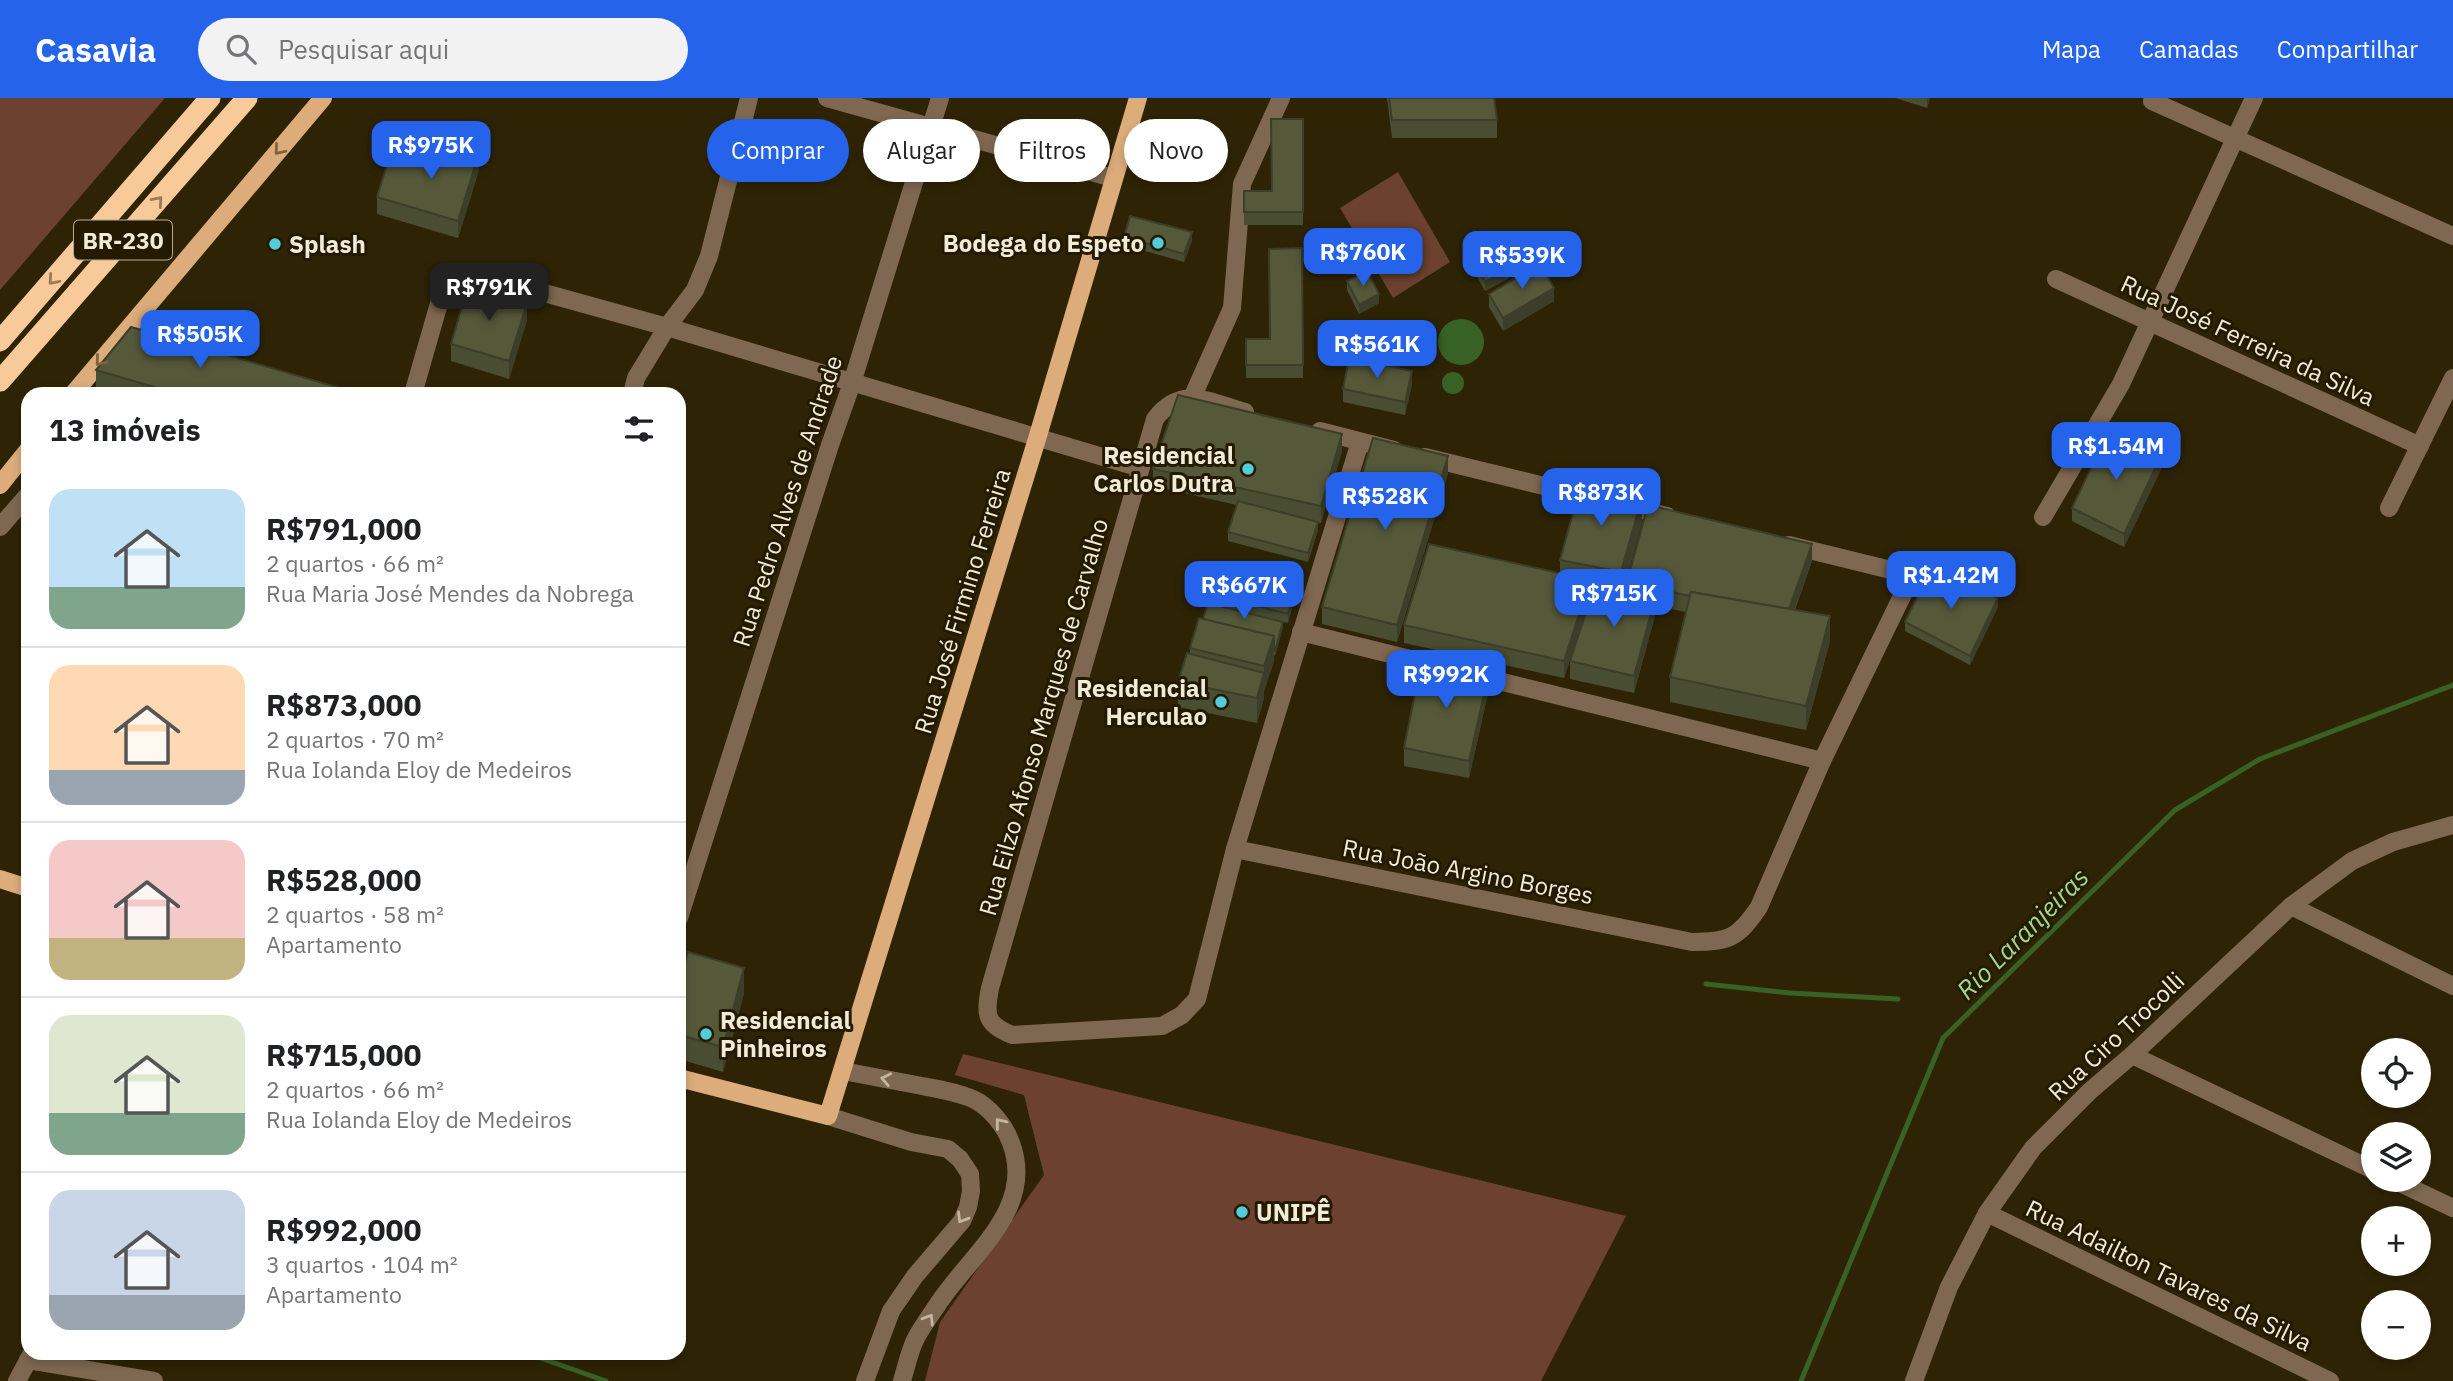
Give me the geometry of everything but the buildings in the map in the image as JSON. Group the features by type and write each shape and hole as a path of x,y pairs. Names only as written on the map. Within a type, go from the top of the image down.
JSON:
{"highway":[{"name":"BR-230","path":"0,341 210,98"},
{"name":"BR-230","path":"0,381 247,98"}],"main road":[{"path":"81,387 323,98"},
{"name":"Rua José Firmino Ferreira","path":"828,1116 1037,439 1138,98"},
{"path":"0,485 21,459"},
{"path":"0,879 21,886"},
{"path":"686,1081 828,1116"}],"street":[{"path":"634,387 636,378 667,327 695,290 709,256 749,98"},
{"path":"827,98 903,119"},
{"name":"Rua Pedro Alves de Andrade","path":"934,119 940,98"},
{"path":"1256,415 1192,398 1232,308 1242,184 1281,98"},
{"path":"2043,517 2121,384 2254,98"},
{"path":"2152,101 2453,236"},
{"path":"980,141 1113,178"},
{"name":"Rua Pedro Alves de Andrade","path":"686,896 915,182"},
{"path":"415,387 442,293 451,282 467,275 487,277 667,327 1140,468"},
{"name":"Rua José Ferreira da Silva","path":"2056,279 2420,446"},
{"path":"2389,508 2453,377"},
{"name":"Rua Eilzo Afonso Marques de Carvalho","path":"1192,398 1175,400 1163,407 1155,419 990,988 986,1008 989,1020 997,1029 1012,1034 1162,1026 1182,1015 1197,999 1235,849"},
{"path":"1308,428 1681,519"},
{"path":"1235,849 1360,442"},
{"path":"0,527 21,503"},
{"name":"Rua João Argino Borges","path":"1235,849 1692,942 1729,939 1745,928 1759,907 1822,761 1904,592 1904,579 1895,571 1775,542"},
{"path":"1301,632 1822,761"},
{"name":"Rua Ciro Trocolli","path":"1914,1381 1949,1287 1987,1213 2033,1148 2090,1091 2132,1055 2291,905 2352,861 2393,842 2453,825"},
{"path":"2291,905 2453,986"},
{"path":"2132,1055 2361,1164"},
{"path":"843,1071 958,1093 976,1101 991,1112 1008,1133 1016,1154 1018,1173 1015,1194 1003,1219 927,1321 915,1341 902,1381"},
{"path":"828,1116 911,1142 948,1149 960,1159 970,1174 971,1191 962,1221 915,1276 891,1311 865,1381"},
{"path":"2419,1192 2453,1208"},
{"name":"Rua Adailton Tavares da Silva","path":"1987,1213 2330,1381"},
{"path":"18,1381 28,1360"},
{"path":"50,1360 154,1381"}],"shaded area":[{"path":"0,98 165,98 0,290"},
{"path":"1398,172 1450,262 1393,298 1340,208"},
{"path":"1461,319 1478,325 1484,342 1478,359 1461,365 1444,359 1438,342 1444,325"},
{"path":"1395,327 1403,327 1410,334 1410,342 1403,349 1395,349 1388,342 1388,334"},
{"path":"1449,372 1457,372 1464,379 1464,387 1457,394 1449,394 1442,387 1442,379"},
{"name":"UNIPÊ","path":"963,1054 1626,1216 1541,1381 925,1381 940,1322 1044,1175 1024,1095 955,1075"}],"waterway":[{"name":"Rio Laranjeiras","path":"1801,1381 1943,1038 2175,810 2260,759 2453,685"},
{"path":"1706,984 1790,993 1898,999"},
{"path":"546,1360 606,1381"}],"place":[{"name":"Bodega do Espeto","path":"1158,243"},
{"name":"Splash","path":"275,244"},
{"name":"Residencial Carlos Dutra","path":"1248,469"},
{"name":"Residencial Herculao","path":"1221,702"},
{"name":"Residencial Pinheiros","path":"706,1034"},
{"name":"UNIPÊ","path":"1242,1212"}]}
